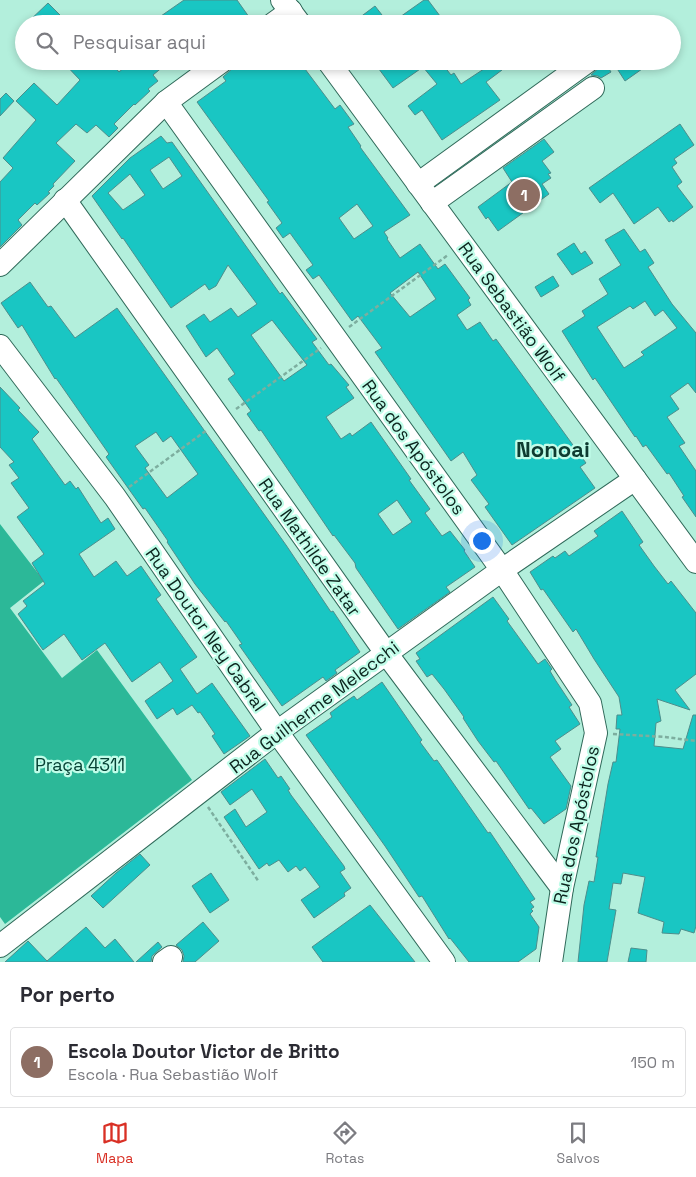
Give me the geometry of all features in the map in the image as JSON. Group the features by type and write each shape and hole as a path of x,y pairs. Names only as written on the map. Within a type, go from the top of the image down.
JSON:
{"street":[{"path":"0,265 166,102 210,70"},
{"name":"Rua Sebastião Wolf","path":"335,70 696,562"},
{"path":"418,184 576,70"},
{"path":"432,203 593,88"},
{"name":"Rua dos Apóstolos","path":"166,102 502,570 590,703 596,733 562,888 551,962"},
{"name":"Rua Mathilde Zatar","path":"65,200 386,653 562,888"},
{"name":"Rua Doutor Ney Cabral","path":"0,346 115,497 277,732 444,962"},
{"name":"Rua Guilherme Melecchi","path":"0,946 277,732 502,570 635,480"}],"path":[{"path":"335,338 462,245"},
{"path":"596,733 665,736 696,741"},
{"path":"198,794 259,882"}],"green space":[{"name":"Praça 4311","path":"0,524 44,581 10,608 62,678 97,650 192,780 5,924 0,917"}],"building":[{"path":"184,0 237,0 248,15 162,15"},
{"path":"424,0 428,0 439,15 403,15"},
{"path":"48,3 60,15 35,15"},
{"path":"375,6 382,15 363,15"},
{"path":"71,70 117,70 119,72 121,70 159,70 153,75 158,81 148,89 150,91 114,124 118,128 109,137 96,125 87,133 76,124 56,143 75,161 53,184 54,186 48,192 50,193 37,205 35,203 18,220 22,225 0,247 0,182 13,168 3,158 36,120 16,101 34,83 57,105 80,80"},
{"path":"231,70 306,70 335,109 340,105 354,124 348,127 360,147 410,215 384,232 387,239 400,258 420,244 438,269 445,264 470,298 468,300 471,305 457,315 467,330 480,322 493,341 496,339 586,463 580,467 595,488 512,545 485,507 489,504 471,480 477,475 463,452 451,461 375,352 382,348 358,316 352,321 319,275 313,279 306,270 313,265 290,233 283,238 276,228 282,223 267,202 269,201 197,102 226,81 223,77","holes":["357,204 373,226 354,239 339,218","418,272 436,299 410,317 390,293"]},
{"path":"380,70 419,70 393,88"},
{"path":"425,70 447,70 451,75 454,73 461,84 482,70 502,70 486,82 500,100 442,140 422,110 415,115 408,106 437,84"},
{"path":"597,70 610,70 611,72 601,78 591,75"},
{"path":"618,70 641,70 625,81"},
{"path":"6,93 14,101 0,116 0,99"},
{"path":"680,124 694,145 674,159 677,163 672,167 682,182 677,186 693,207 673,222 672,220 669,222 658,207 634,224 613,193 600,203 589,188"},
{"path":"161,136 167,143 172,142 280,294 282,292 317,339 312,342 329,365 331,364 349,385 346,387 354,398 326,417 341,439 350,433 352,436 371,422 430,509 425,513 442,536 450,531 475,567 446,587 450,592 398,629 356,568 355,563 333,536 261,430 259,431 247,414 251,411 228,379 235,374 217,348 206,357 186,326 204,314 210,322 231,308 238,317 257,304 228,265 216,286 209,290 205,284 171,308 92,196 130,158","holes":["169,157 182,176 163,189 150,170","130,174 145,195 123,210 108,193","272,320 307,365 284,381 251,335","397,500 412,522 393,535 378,514"]},
{"path":"544,139 554,152 542,161 551,173 548,174 551,178 542,184 549,194 498,231 488,217 486,219 478,207 512,182 503,168"},
{"path":"624,229 640,252 645,249 654,263 648,267 672,304 696,333 696,393 688,383 670,396 679,409 667,417 685,443 679,446 696,471 696,517 669,473 667,474 646,445 643,447 635,437 595,378 593,380 562,331 585,316 582,311 608,294 599,279 621,265 605,240","holes":["645,301 655,316 663,310 677,328 641,352 644,355 624,368 597,327 630,306 633,309"]},
{"path":"574,243 581,254 585,251 593,263 572,275 557,254"},
{"path":"553,276 559,286 541,297 535,287"},
{"path":"30,282 48,307 51,306 75,338 117,308 286,545 331,612 333,611 360,652 335,670 337,673 326,681 323,677 282,706 239,645 242,644 226,621 195,584 145,508 143,509 106,457 109,454 55,379 22,325 18,328 1,303","holes":["156,432 163,442 171,436 198,474 167,498 145,468 149,465 135,446"]},
{"path":"0,387 39,432 32,439 65,485 70,481 76,489 78,487 101,523 108,518 115,529 79,554 94,577 116,561 127,576 141,566 161,595 156,599 197,657 180,669 197,694 212,683 250,736 224,754 212,736 215,734 200,712 198,713 192,705 177,715 173,708 157,719 145,701 173,681 160,662 132,682 105,643 82,660 64,634 43,650 18,614 27,606 23,601 45,584 32,563 44,554 17,517 29,508 11,483 19,478 9,465 14,462 0,447"},
{"path":"622,511 643,542 639,545 654,566 668,584 671,581 696,613 696,674 675,690 690,710 657,699 661,721 656,723 654,746 683,749 693,715 696,715 696,926 694,933 681,929 679,934 662,933 664,922 638,913 645,877 623,873 621,884 613,883 609,909 616,910 607,962 578,962 584,905 589,881 594,882 598,857 596,857 608,784 613,762 616,762 620,729 616,729 617,715 622,715 619,697 576,629 573,632 543,589 541,590 530,572 553,556 555,558 565,551 569,556 598,536 594,531"},
{"path":"493,597 509,619 507,621 538,664 545,659 552,669 550,671 572,705 569,707 580,724 555,741 561,749 550,757 571,786 566,809 544,824 531,808 529,809 496,761 494,762 478,741 444,689 432,674 427,677 416,661 420,659 416,653"},
{"path":"382,682 422,740 420,742 434,761 437,760 488,833 490,832 535,899 530,902 534,907 531,909 533,911 530,914 539,927 536,949 518,962 469,962 449,939 422,896 419,897 306,735 332,717 330,713 342,704 354,696 357,700"},
{"path":"265,759 278,778 281,776 290,789 288,790 291,795 344,866 345,869 340,872 351,888 344,893 345,896 314,918 301,900 320,887 305,867 300,871 296,866 288,872 279,860 269,866 267,863 259,869 224,817 235,809 246,827 267,812 252,789 230,805 221,792"},
{"path":"140,854 150,865 103,908 91,896"},
{"path":"211,873 229,900 210,913 192,886"},
{"path":"370,905 415,962 323,962 312,947"},
{"path":"203,922 219,941 195,962 183,962 182,950 176,945"},
{"path":"86,927 105,948 115,939 134,962 5,962 28,941 47,961"},
{"path":"158,942 162,947 152,956 151,962 136,962"},
{"path":"631,948 647,950 646,962 628,962"}],"place":[{"name":"Escola Doutor Victor de Britto","path":"524,195"}],"district":[{"name":"Nonoai","path":"553,449"}]}
